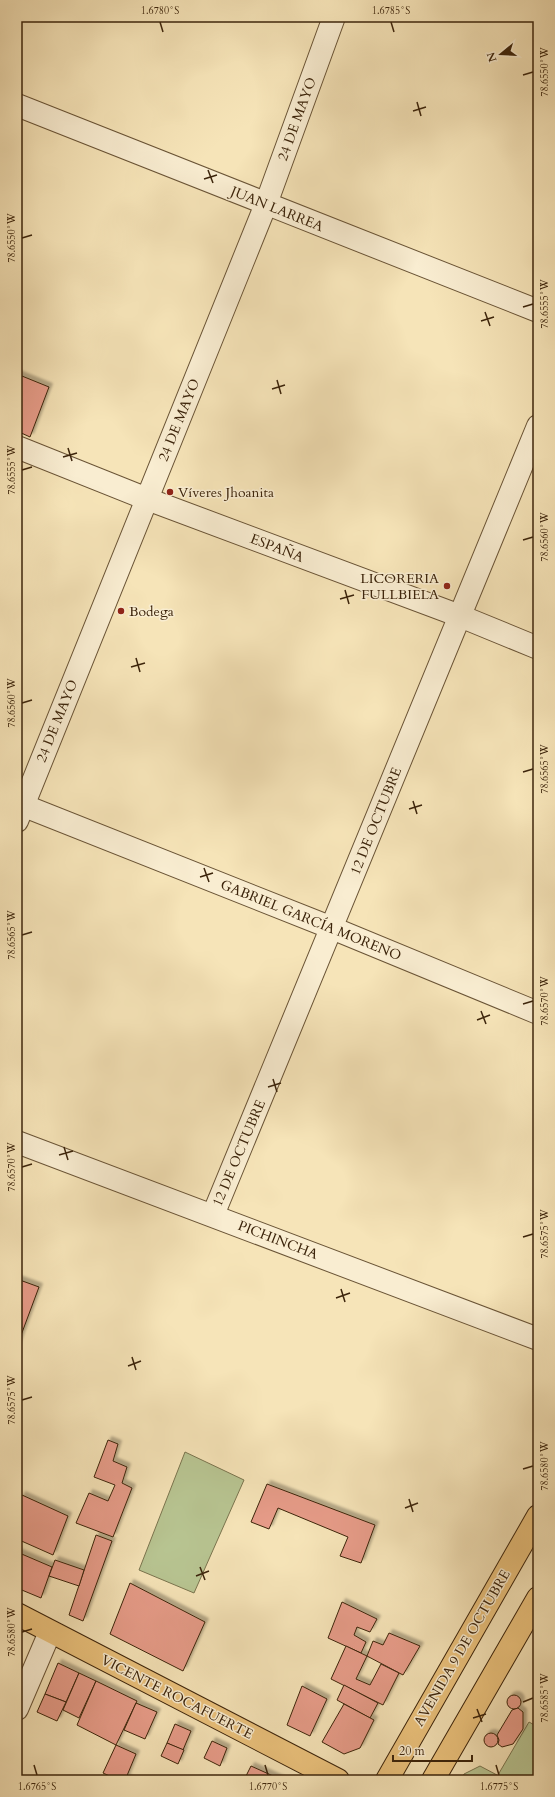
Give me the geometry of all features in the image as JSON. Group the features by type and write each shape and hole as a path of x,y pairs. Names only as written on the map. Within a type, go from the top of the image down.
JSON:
{"main road":[{"name":"AVENIDA 9 DE OCTUBRE","path":"387,1780 538,1516"},
{"path":"433,1780 538,1598"},
{"name":"VICENTE ROCAFUERTE","path":"17,1614 338,1780"}],"street":[{"name":"24 DE MAYO","path":"19,810 266,204 334,17"},
{"name":"JUAN LARREA","path":"17,105 538,311"},
{"name":"12 DE OCTUBRE","path":"213,1215 538,426"},
{"name":"ESPAÑA","path":"17,447 147,499 460,616 538,648"},
{"name":"GABRIEL GARCÍA MORENO","path":"19,810 332,928 538,1013"},
{"name":"PICHINCHA","path":"17,1142 538,1339"},
{"path":"17,1709 50,1632"}],"green space":[{"path":"185,1452 244,1480 194,1593 139,1570"},
{"path":"529,1722 538,1727 538,1780 495,1780"},
{"path":"480,1766 497,1775 494,1780 461,1780 464,1774"}],"building":[{"path":"17,374 49,387 30,437 17,431"},
{"path":"17,1279 39,1287 17,1346"},
{"path":"108,1440 118,1444 113,1461 127,1467 122,1483 132,1488 113,1537 76,1523 89,1493 108,1501 115,1485 94,1477"},
{"path":"267,1484 375,1525 361,1563 340,1556 348,1537 278,1508 269,1529 251,1522"},
{"path":"22,1495 68,1516 53,1555 17,1539 17,1504"},
{"path":"96,1535 112,1541 83,1621 69,1615"},
{"path":"17,1552 52,1567 41,1598 17,1588"},
{"path":"55,1560 84,1570 79,1586 49,1576"},
{"path":"130,1583 205,1622 183,1671 110,1634"},
{"path":"342,1602 377,1619 370,1632 357,1627 354,1635 366,1642 361,1653 328,1638"},
{"path":"389,1633 420,1646 403,1675 367,1656 373,1641 383,1645"},
{"path":"346,1646 367,1656 356,1679 370,1685 381,1664 399,1673 383,1705 331,1679"},
{"path":"58,1663 79,1673 66,1702 45,1694"},
{"path":"79,1673 96,1681 79,1718 63,1710"},
{"path":"96,1681 137,1701 116,1745 77,1725"},
{"path":"344,1685 378,1703 370,1718 337,1700"},
{"path":"302,1686 327,1699 310,1736 287,1725"},
{"path":"45,1694 66,1702 57,1721 37,1712"},
{"path":"514,1695 519,1697 521,1702 519,1707 514,1709 509,1707 507,1702 509,1697"},
{"path":"136,1703 157,1712 145,1739 124,1730"},
{"path":"344,1704 374,1720 360,1748 344,1754 322,1742"},
{"path":"518,1708 523,1712 523,1729 513,1744 502,1747 498,1744 499,1740 497,1735 512,1710"},
{"path":"175,1724 191,1731 183,1750 167,1743"},
{"path":"491,1733 496,1735 498,1740 496,1745 491,1747 486,1745 484,1740 486,1735"},
{"path":"212,1741 227,1748 220,1766 204,1758"},
{"path":"167,1743 184,1750 178,1764 161,1756"},
{"path":"116,1745 136,1754 126,1778 131,1780 118,1780 103,1773"},
{"path":"251,1766 282,1780 244,1780"}],"place":[{"name":"Víveres Jhoanita","path":"170,492"},
{"name":"LICORERIA FULLBIELA","path":"447,586"},
{"name":"Bodega","path":"121,611"}]}
